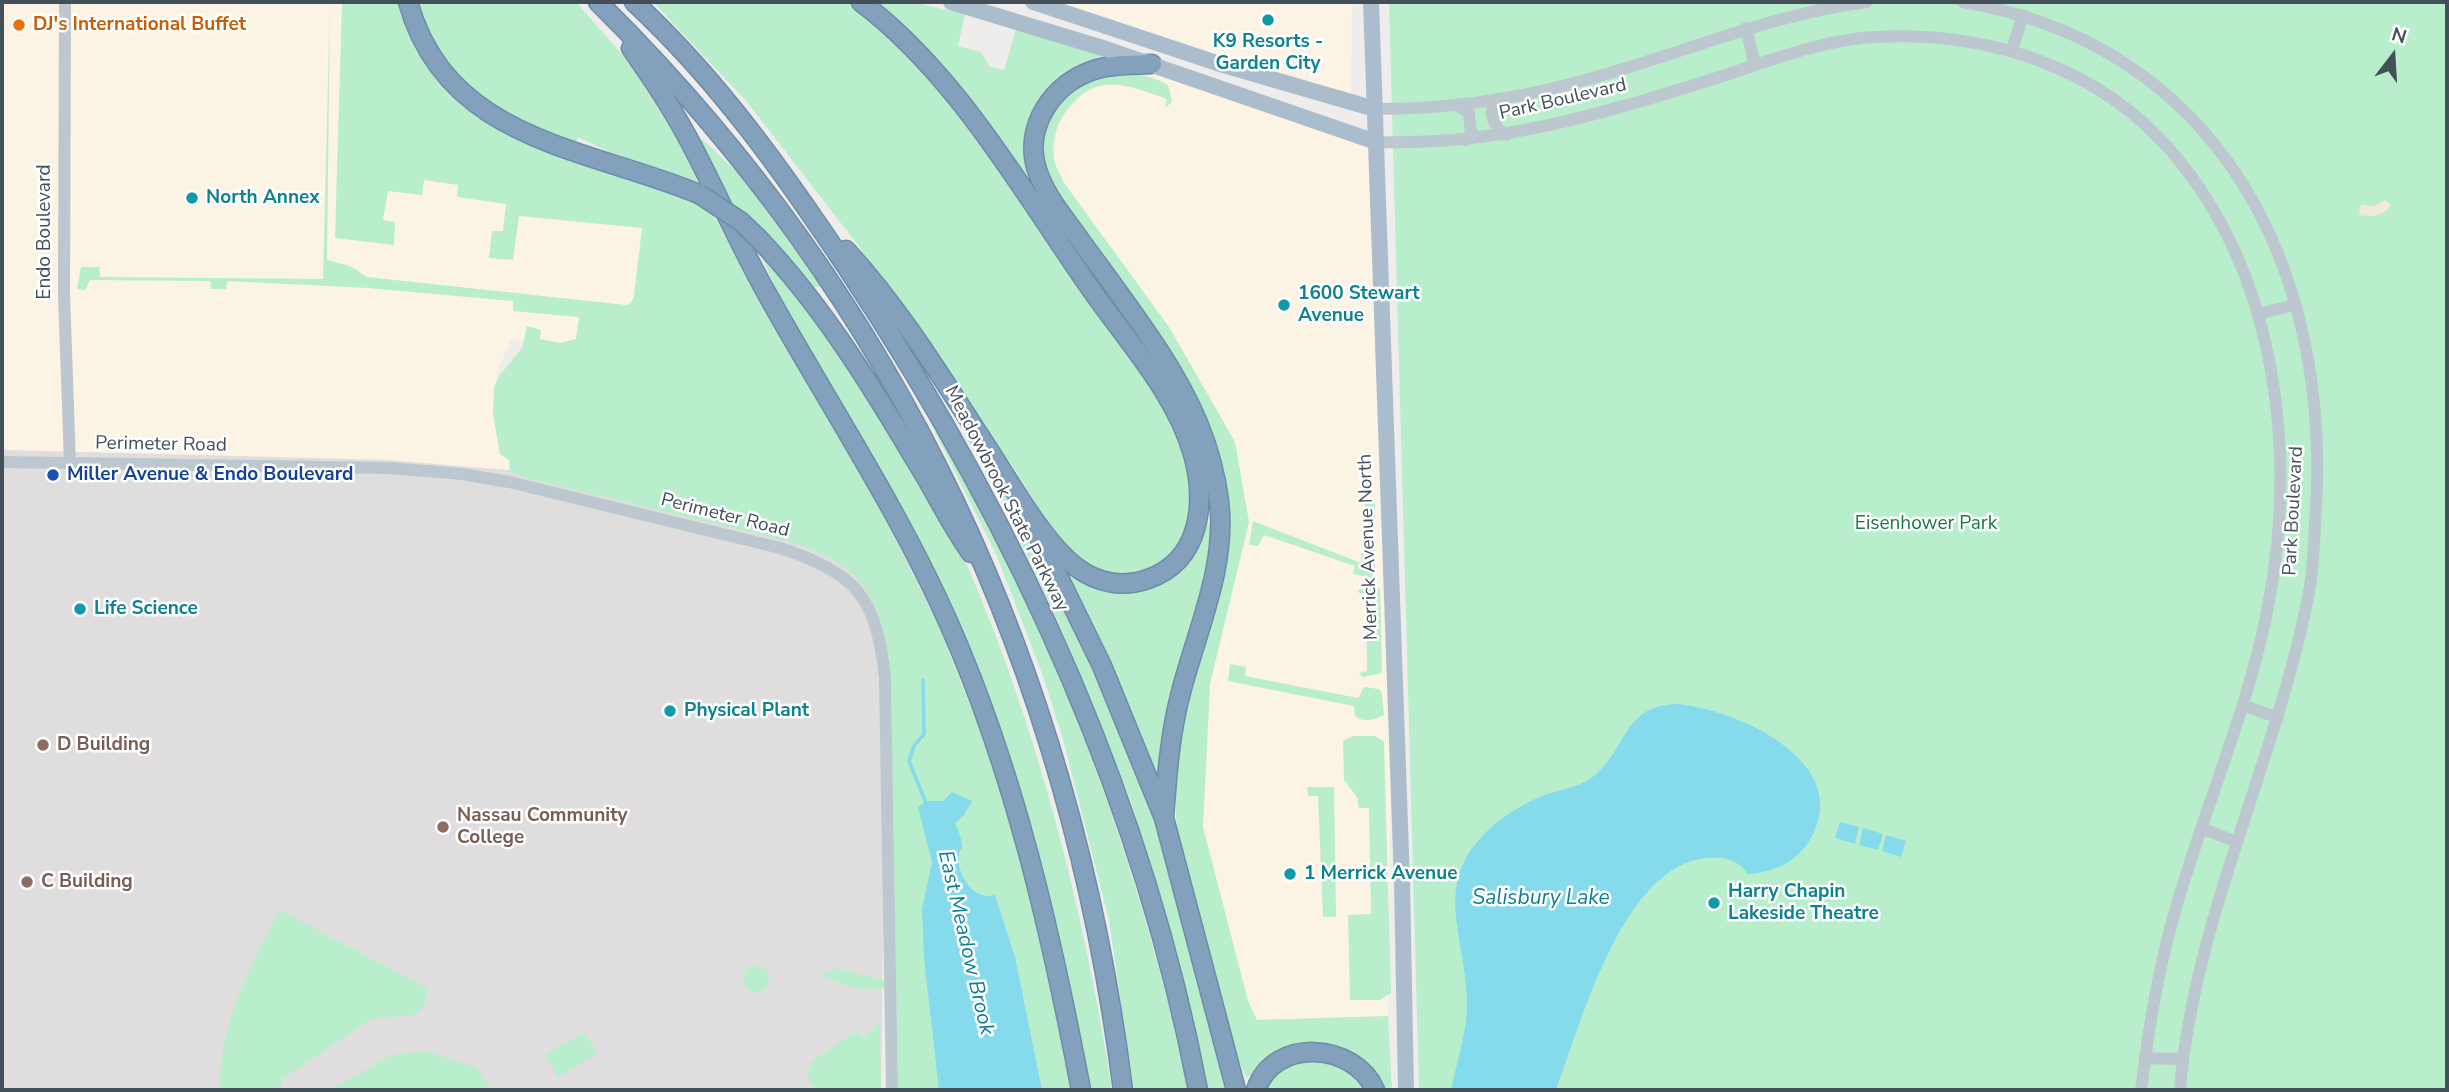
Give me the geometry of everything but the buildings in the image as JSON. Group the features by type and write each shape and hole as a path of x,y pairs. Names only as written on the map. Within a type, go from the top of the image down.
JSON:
{"highway":[{"path":"408,2 433,58 453,84 484,112 520,132 699,194 740,221 758,238 790,272 822,314 914,457 958,534 993,584"},
{"name":"Meadowbrook State Parkway","path":"634,2 705,74 752,130 806,206 944,419 1043,614 1102,756 1142,874 1175,990 1198,1090"},
{"path":"806,206 861,267 886,300 1024,506 1073,565 1107,582 1137,583 1171,566 1192,541 1198,524 1200,495 1192,451 1164,393 954,94 911,46 861,2"},
{"path":"602,6 730,146 824,274 911,414 993,584 1028,674 1073,820 1106,967 1124,1090"},
{"path":"602,6 680,123 763,287 897,518 951,628 985,716 1020,825 1058,972 1081,1090"},
{"path":"1152,64 1093,70 1062,87 1044,109 1036,130 1034,151 1044,188 1160,353 1185,394 1199,422 1214,468 1219,505 1217,562 1175,717 1164,818"},
{"path":"1024,506 1102,666 1164,818 1236,1090"},
{"path":"1256,1090 1266,1074 1278,1064 1312,1051 1348,1060 1361,1070 1376,1090"}],"main road":[{"path":"951,2 1019,20 1376,142"},
{"name":"Merrick Avenue North","path":"1371,2 1402,868 1406,1090"},
{"path":"1019,20 1039,4 1220,64 1375,109"},
{"path":"1095,21 1106,49"}],"street":[{"name":"Endo Boulevard","path":"65,2 64,294 70,463"},
{"name":"Park Boulevard","path":"1375,109 1457,106 1570,84 1746,28 1819,8 1867,2"},
{"name":"Park Boulevard","path":"1963,2 2023,15 2090,42 2125,61 2159,87 2194,120 2228,159 2269,232 2309,358 2316,417 2318,477 2309,588 2278,718 2201,962 2180,1090"},
{"path":"2012,50 2023,15"},
{"path":"1746,28 1755,65"},
{"name":"Park Boulevard","path":"1376,142 1431,144 1506,135 1623,107 1755,65 1869,37 1931,36 2012,50 2089,83 2127,110 2162,141 2199,183 2222,221 2243,267 2258,314 2270,366 2279,440 2275,556 2267,611 2243,705 2201,828 2166,945 2148,1028 2141,1090"},
{"path":"1497,99 1492,109 1493,119 1495,127 1506,135"},
{"path":"1457,106 1469,113 1471,133 1466,140"},
{"path":"2258,314 2294,304"},
{"name":"Perimeter Road","path":"2,462 389,468 462,474 509,482 780,548 821,561 837,572 859,593 871,610 880,637 883,664 892,1090"},
{"path":"2243,705 2278,718"},
{"path":"2201,828 2237,842"},
{"path":"2145,1058 2183,1059"}],"shaded area":[{"path":"2,2 368,2 429,109 693,213 634,352 511,340 496,374 518,471 388,460 2,450"},
{"path":"1052,2 1352,2 1351,100"},
{"path":"1104,56 1378,137 1392,660 1388,1016 1256,1020 1248,1001 1203,827 1210,684 1249,522 1235,442 1169,327 1064,182 1054,162 1057,123 1083,94"},
{"name":"Nassau Community College","path":"2,450 388,460 518,471 888,564 881,1090 2,1090"}],"green space":[{"path":"330,2 327,260 350,266 367,277 626,305 631,303 634,296 642,228 519,216 513,260 489,258 492,231 503,231 506,204 457,197 458,185 424,180 422,195 388,191 383,220 395,222 394,245 335,238 342,2 401,2 410,29 427,60 511,133 510,137 637,176 710,208 758,300 874,496 937,622 972,710 975,709 1016,836 1044,942 1074,1090 898,1090 891,689 884,635 878,614 870,595 858,579 841,565 791,542 530,479 510,471 509,460 500,454 493,414 494,387 500,375 522,348 527,326 541,330 540,339 560,343 576,339 579,317 513,311 513,301 368,288 227,281 226,289 211,289 210,281 90,280 85,290 77,289 81,267 99,267 100,277 323,279"},
{"path":"415,2 576,2 643,78 641,82 675,135 698,182 612,153 577,137 577,142 541,130 489,104 447,66 433,43"},
{"path":"653,2 850,2 891,33 960,112 1139,365 1174,422 1191,470 1194,502 1188,532 1170,558 1146,572 1118,576 1088,566 1056,537 1012,465 950,384 858,245 747,102"},
{"path":"876,2 912,2 965,14 958,46 981,52 990,67 1004,70 1016,29 1104,56 1102,59 1096,57 1095,63 1057,83 1047,94 1036,120 1032,177 1025,180 942,65"},
{"name":"Eisenhower Park","path":"1389,2 2447,2 2447,1090 1419,1090"},
{"path":"1114,71 1142,75 1168,85 1172,102 1165,108 1167,99 1129,87 1105,85 1093,88 1072,103 1064,114 1054,138 1053,151 1064,183 1169,327 1235,442 1249,522 1210,684 1203,827 1248,1001 1257,1020 1388,1016 1392,1090 1385,1090 1365,1060 1334,1044 1310,1043 1285,1049 1246,1078 1227,1029 1182,864 1176,817 1175,768 1180,726 1219,578 1221,467 1211,431 1194,396 1051,188 1044,166 1044,129 1050,113 1060,99 1075,87"},
{"path":"702,139 740,175 822,287 814,287 777,244 730,202 700,141"},
{"path":"755,243 829,336 909,458 967,565 1016,692 1056,823 1088,956 1112,1090 1089,1090 1073,1009 927,560 874,458 784,306"},
{"path":"931,424 937,425 1012,569 1074,712 1139,899 1189,1090 1134,1090 1109,920 1063,739 1043,676 997,556"},
{"path":"971,434 1055,585 1093,663 1127,743 1171,871 1226,1090 1209,1090 1180,968 1131,802 1060,625 1006,511 966,437"},
{"path":"1365,501 1375,503 1375,576 1372,578 1353,574 1355,566 1264,535 1258,546 1249,545 1253,521 1361,563"},
{"path":"1206,524 1214,525 1211,561 1160,783 1108,656 1062,567 1089,580 1177,571 1198,546"},
{"path":"1380,588 1382,673 1363,677 1359,673 1367,671 1366,594 1357,592 1360,589"},
{"path":"1230,664 1246,667 1245,676 1358,698 1364,687 1379,689 1384,715 1362,720 1355,716 1354,706 1228,681"},
{"path":"1353,736 1375,736 1384,742 1391,993 1380,1000 1350,1000 1348,915 1371,914 1369,808 1359,808 1357,797 1344,780 1343,741"},
{"path":"1307,787 1334,787 1336,917 1323,917 1318,796 1308,796"},
{"path":"280,910 427,988 426,1003 415,1015 371,1019 283,1079 280,1090 220,1090 224,1042 230,1019 248,974"},
{"path":"756,966 765,970 769,979 765,988 756,992 747,988 743,979 747,970"},
{"path":"836,968 881,979 890,987 873,990 855,988 821,975"},
{"path":"880,1021 881,1090 818,1090 809,1083 807,1074 812,1061 856,1031 864,1037"},
{"path":"584,1032 597,1054 558,1077 545,1055"},
{"path":"427,1051 477,1068 491,1090 330,1090 391,1055"},
{"path":"1297,1060 1339,1061 1369,1090 1262,1090 1279,1069"}],"sand":[{"path":"2385,200 2391,205 2381,214 2359,215 2361,205 2375,206"}],"water":[{"name":"Salisbury Lake","path":"1678,704 1703,708 1759,730 1785,746 1805,766 1818,789 1820,815 1808,843 1789,862 1766,871 1748,874 1740,865 1730,860 1706,858 1676,868 1651,888 1628,918 1609,952 1592,990 1556,1090 1451,1090 1467,1013 1456,908 1456,887 1462,866 1475,845 1495,824 1531,801 1589,780 1605,765 1636,720 1660,706"},
{"path":"952,792 972,801 964,815 955,823 962,845 959,863 964,878 974,891 981,895 995,895 1015,957 1042,1090 939,1090 924,958 922,909 932,862 918,807 927,801 943,801"},
{"path":"1840,822 1859,827 1855,844 1835,838"},
{"path":"1863,828 1883,834 1878,850 1859,845"},
{"path":"1886,835 1906,841 1901,857 1882,851"}],"waterway":[{"name":"East Meadow Brook","path":"923,680 924,734 914,746 909,761 926,803"}],"place":[{"name":"K9 Resorts - Garden City","path":"1268,20"},
{"name":"DJ's International Buffet","path":"19,25"},
{"name":"North Annex","path":"192,198"},
{"name":"1600 Stewart Avenue","path":"1284,305"},
{"name":"Miller Avenue & Endo Boulevard","path":"53,475"},
{"name":"Life Science","path":"80,609"},
{"name":"Physical Plant","path":"670,711"},
{"name":"D Building","path":"43,745"},
{"name":"Nassau Community College","path":"443,827"},
{"name":"1 Merrick Avenue","path":"1290,874"},
{"name":"C Building","path":"27,882"},
{"name":"Harry Chapin Lakeside Theatre","path":"1714,903"}]}
